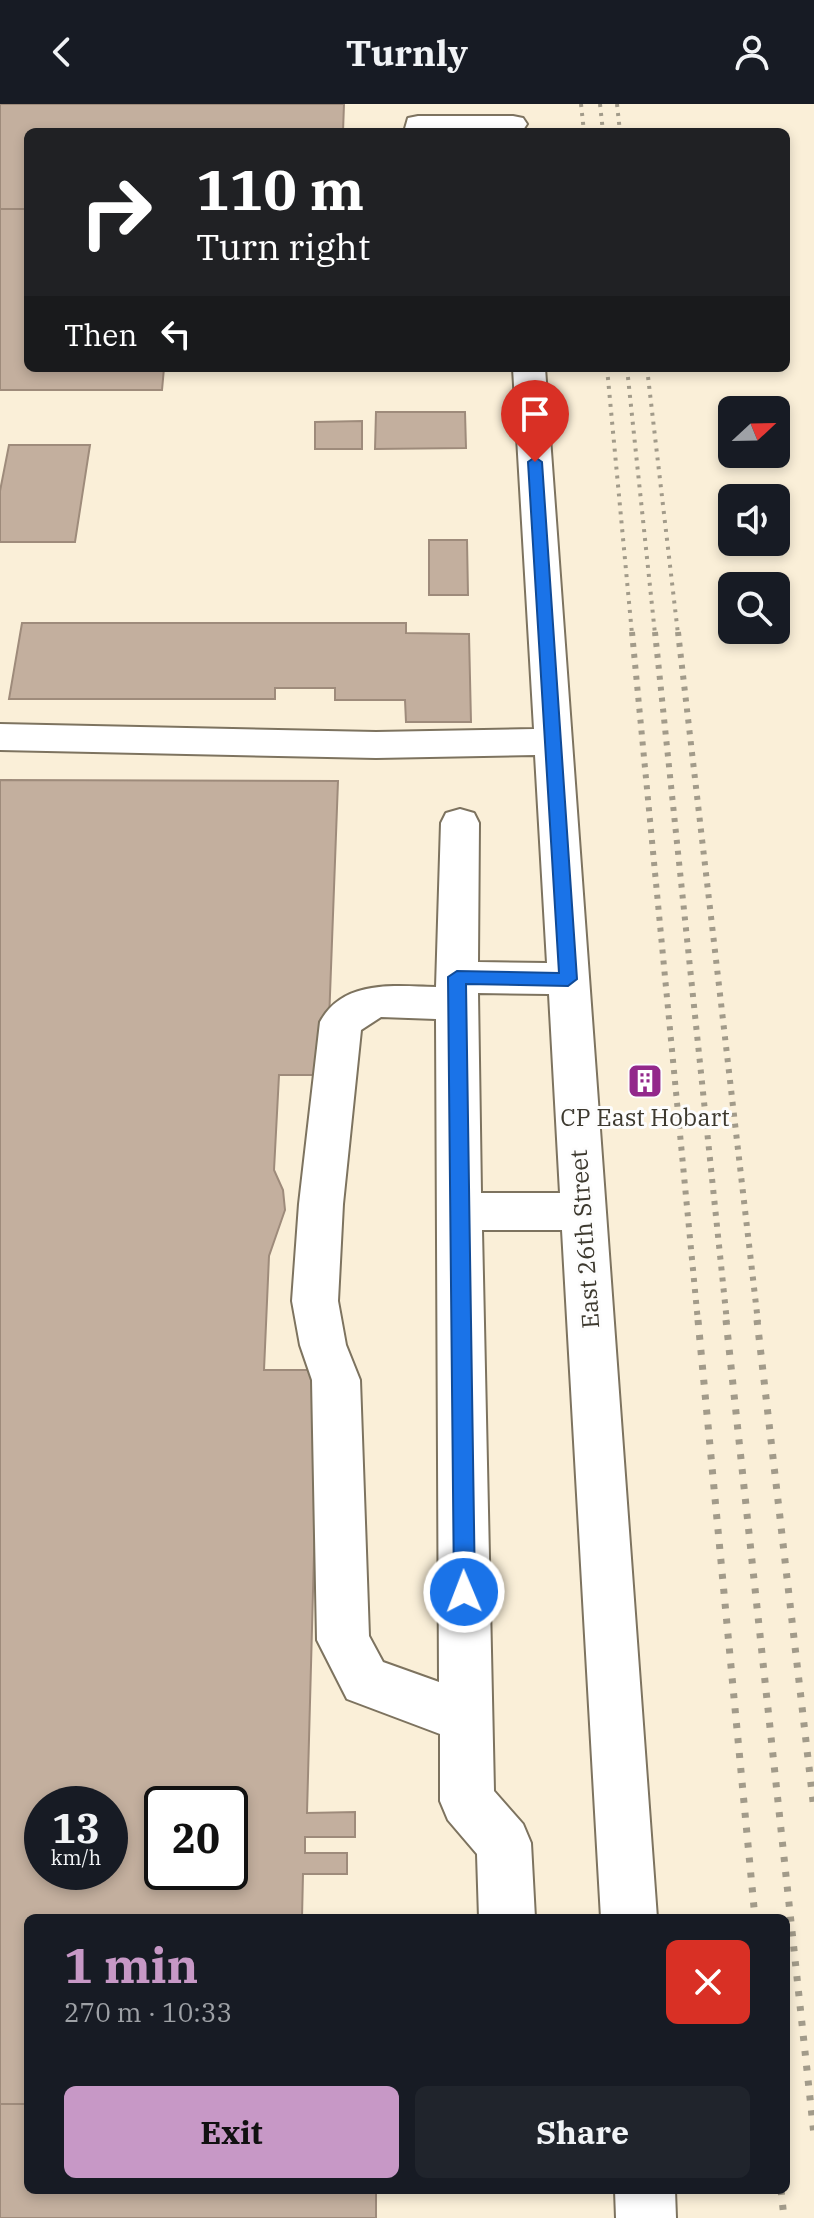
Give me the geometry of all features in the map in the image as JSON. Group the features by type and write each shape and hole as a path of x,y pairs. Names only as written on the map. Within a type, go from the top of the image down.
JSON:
{"street":[{"path":"418,128 418,124 513,120"},
{"name":"East 26th Street","path":"529,372 629,1914"},
{"path":"0,737 376,745 553,742"},
{"path":"460,823 457,991 467,1801 504,1843 507,1914"},
{"path":"466,1718 365,1681 343,1640 336,1380 323,1345 315,1301 321,1204 341,1022 374,1001 568,979"},
{"path":"459,1212 583,1211"},
{"path":"645,2194 646,2218"}],"building":[{"path":"0,104 344,104 343,128 24,128 24,209 0,209"},
{"path":"0,209 24,209 24,372 164,372 162,390 0,390"},
{"path":"376,412 465,412 466,448 375,449"},
{"path":"362,421 362,449 315,449 315,422"},
{"path":"9,445 90,445 75,542 0,542 0,491"},
{"path":"429,540 467,540 468,595 429,595"},
{"path":"22,623 406,623 406,633 469,634 471,722 406,722 405,700 335,700 335,688 275,688 275,699 9,699"},
{"path":"0,780 338,781 327,1075 279,1075 274,1170 283,1190 285,1210 269,1256 264,1370 319,1370 307,1813 355,1812 355,1837 305,1837 305,1853 347,1853 347,1874 303,1874 302,1914 24,1914 24,2104 0,2104"},
{"name":"CP East Hobart","path":"636,1071 653,1071 655,1091 638,1091"},
{"path":"0,2104 24,2104 24,2194 376,2194 376,2218 0,2218"}],"railway":[{"path":"581,104 584,128"},
{"path":"600,104 603,128"},
{"path":"617,104 620,128"},
{"path":"607,372 632,634"},
{"path":"627,372 655,634"},
{"path":"647,372 678,634"},
{"path":"632,632 698,1322"},
{"path":"655,632 727,1322"},
{"path":"678,632 758,1322"},
{"path":"698,1320 755,1914"},
{"path":"726,1320 814,2135"},
{"path":"757,1320 814,1810"},
{"path":"781,2194 784,2218"}],"place":[{"name":"CP East Hobart","path":"645,1081"}],"route":[{"path":"464,1592 457,977 568,979 535,462"}]}
